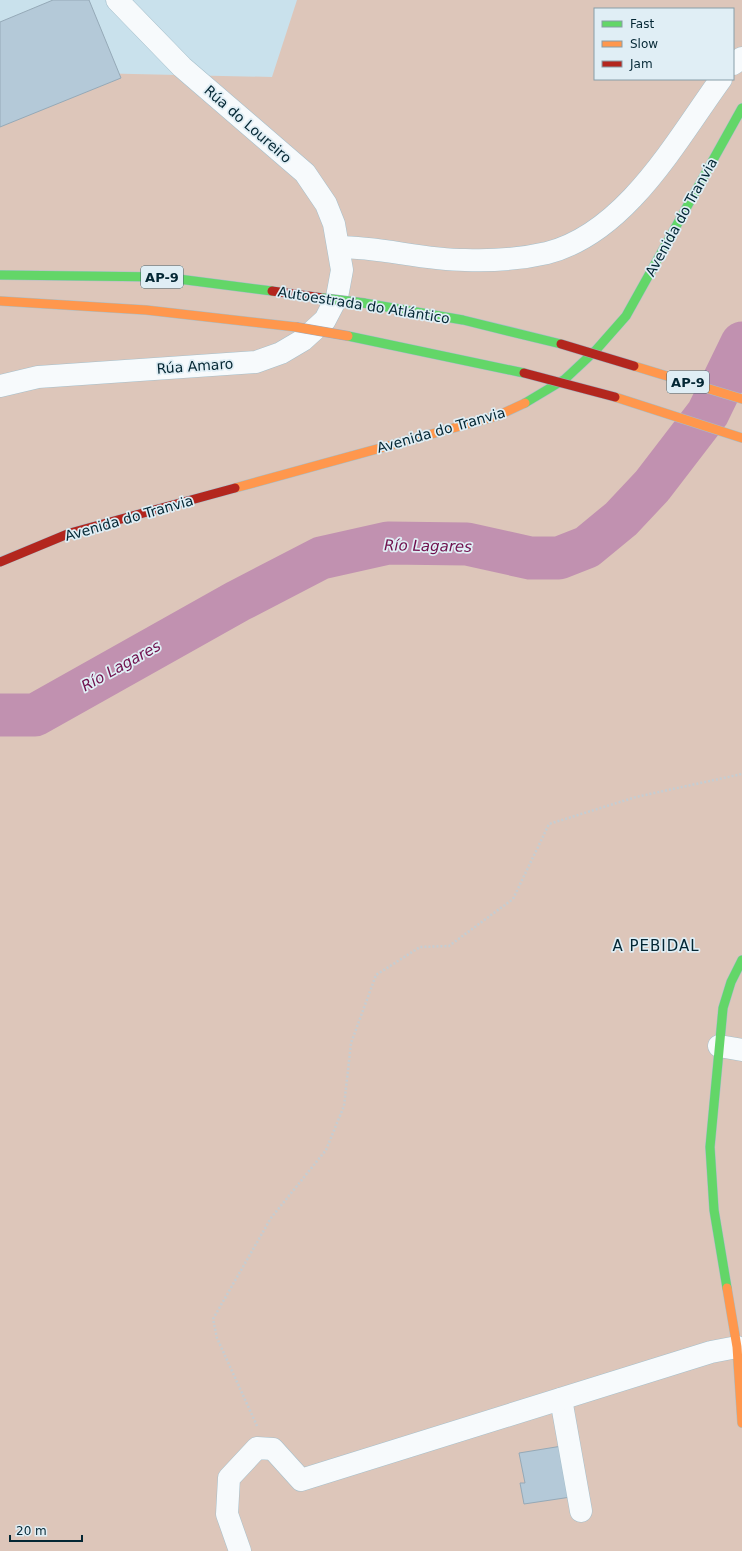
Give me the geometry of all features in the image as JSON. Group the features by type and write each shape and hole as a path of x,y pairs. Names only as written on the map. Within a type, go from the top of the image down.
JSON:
{"main road":[{"name":"Avenida do Tranvia","path":"0,562 70,533 497,416 534,400 565,379 596,350 626,316 742,108"},
{"name":"Autoestrada do Atlántico","path":"0,275 163,277 410,310 532,335 742,399"},
{"name":"AP-9","path":"0,301 146,310 296,327 348,336 524,373 615,397 742,438"},
{"path":"742,960 731,982 723,1008 710,1147 714,1210 737,1347 742,1423"}],"street":[{"name":"Rúa do Loureiro","path":"117,0 182,67 306,173 326,204 334,224 342,270"},
{"path":"339,246 359,247 464,260 511,258 547,253 583,238 616,216 643,188 720,80"},
{"name":"Rúa Amaro","path":"0,386 38,377 256,362 281,353 303,340 325,320 337,297 342,270"},
{"path":"719,1046 742,1050"},
{"path":"240,1551 227,1514 229,1478 257,1448 273,1449 301,1480 711,1352 737,1347"},
{"path":"561,1399 581,1511"}],"path":[{"path":"273,1449 258,1427 217,1338 213,1319 270,1218 326,1150 344,1106 351,1043 376,975 420,947 449,946 513,899 549,824 636,797 742,774"}],"shaded area":[{"path":"297,0 742,0 742,1551 0,1551 0,71 272,77"}],"building":[{"path":"53,0 89,0 121,78 0,127 0,22"},
{"path":"562,1446 571,1497 524,1504 520,1483 525,1483 519,1453"}],"waterway":[{"name":"Río Lagares","path":"0,715 35,715 238,601 321,558 388,543 467,544 530,558 559,558 587,547 621,519 652,486 708,413 742,343"}],"traffic: fast":[{"path":"525,403 565,379 596,350 626,316 742,108"},
{"path":"0,275 163,277 272,291"},
{"path":"323,298 364,303"},
{"path":"364,303 463,320 561,344"},
{"path":"348,336 524,373"},
{"path":"727,1288 714,1210 710,1147 723,1008 731,982 742,960"}],"traffic: slow":[{"path":"0,301 146,310 296,327"},
{"path":"296,327 348,336"},
{"path":"634,366 742,399"},
{"path":"615,397 742,438"},
{"path":"235,488 497,416 525,403"},
{"path":"727,1288 737,1347 742,1423"}],"traffic: jam":[{"path":"272,291 323,298"},
{"path":"561,344 634,366"},
{"path":"524,373 615,397"},
{"path":"0,562 70,533 235,488"}],"district":[{"name":"A PEBIDAL","path":"656,946"}]}
